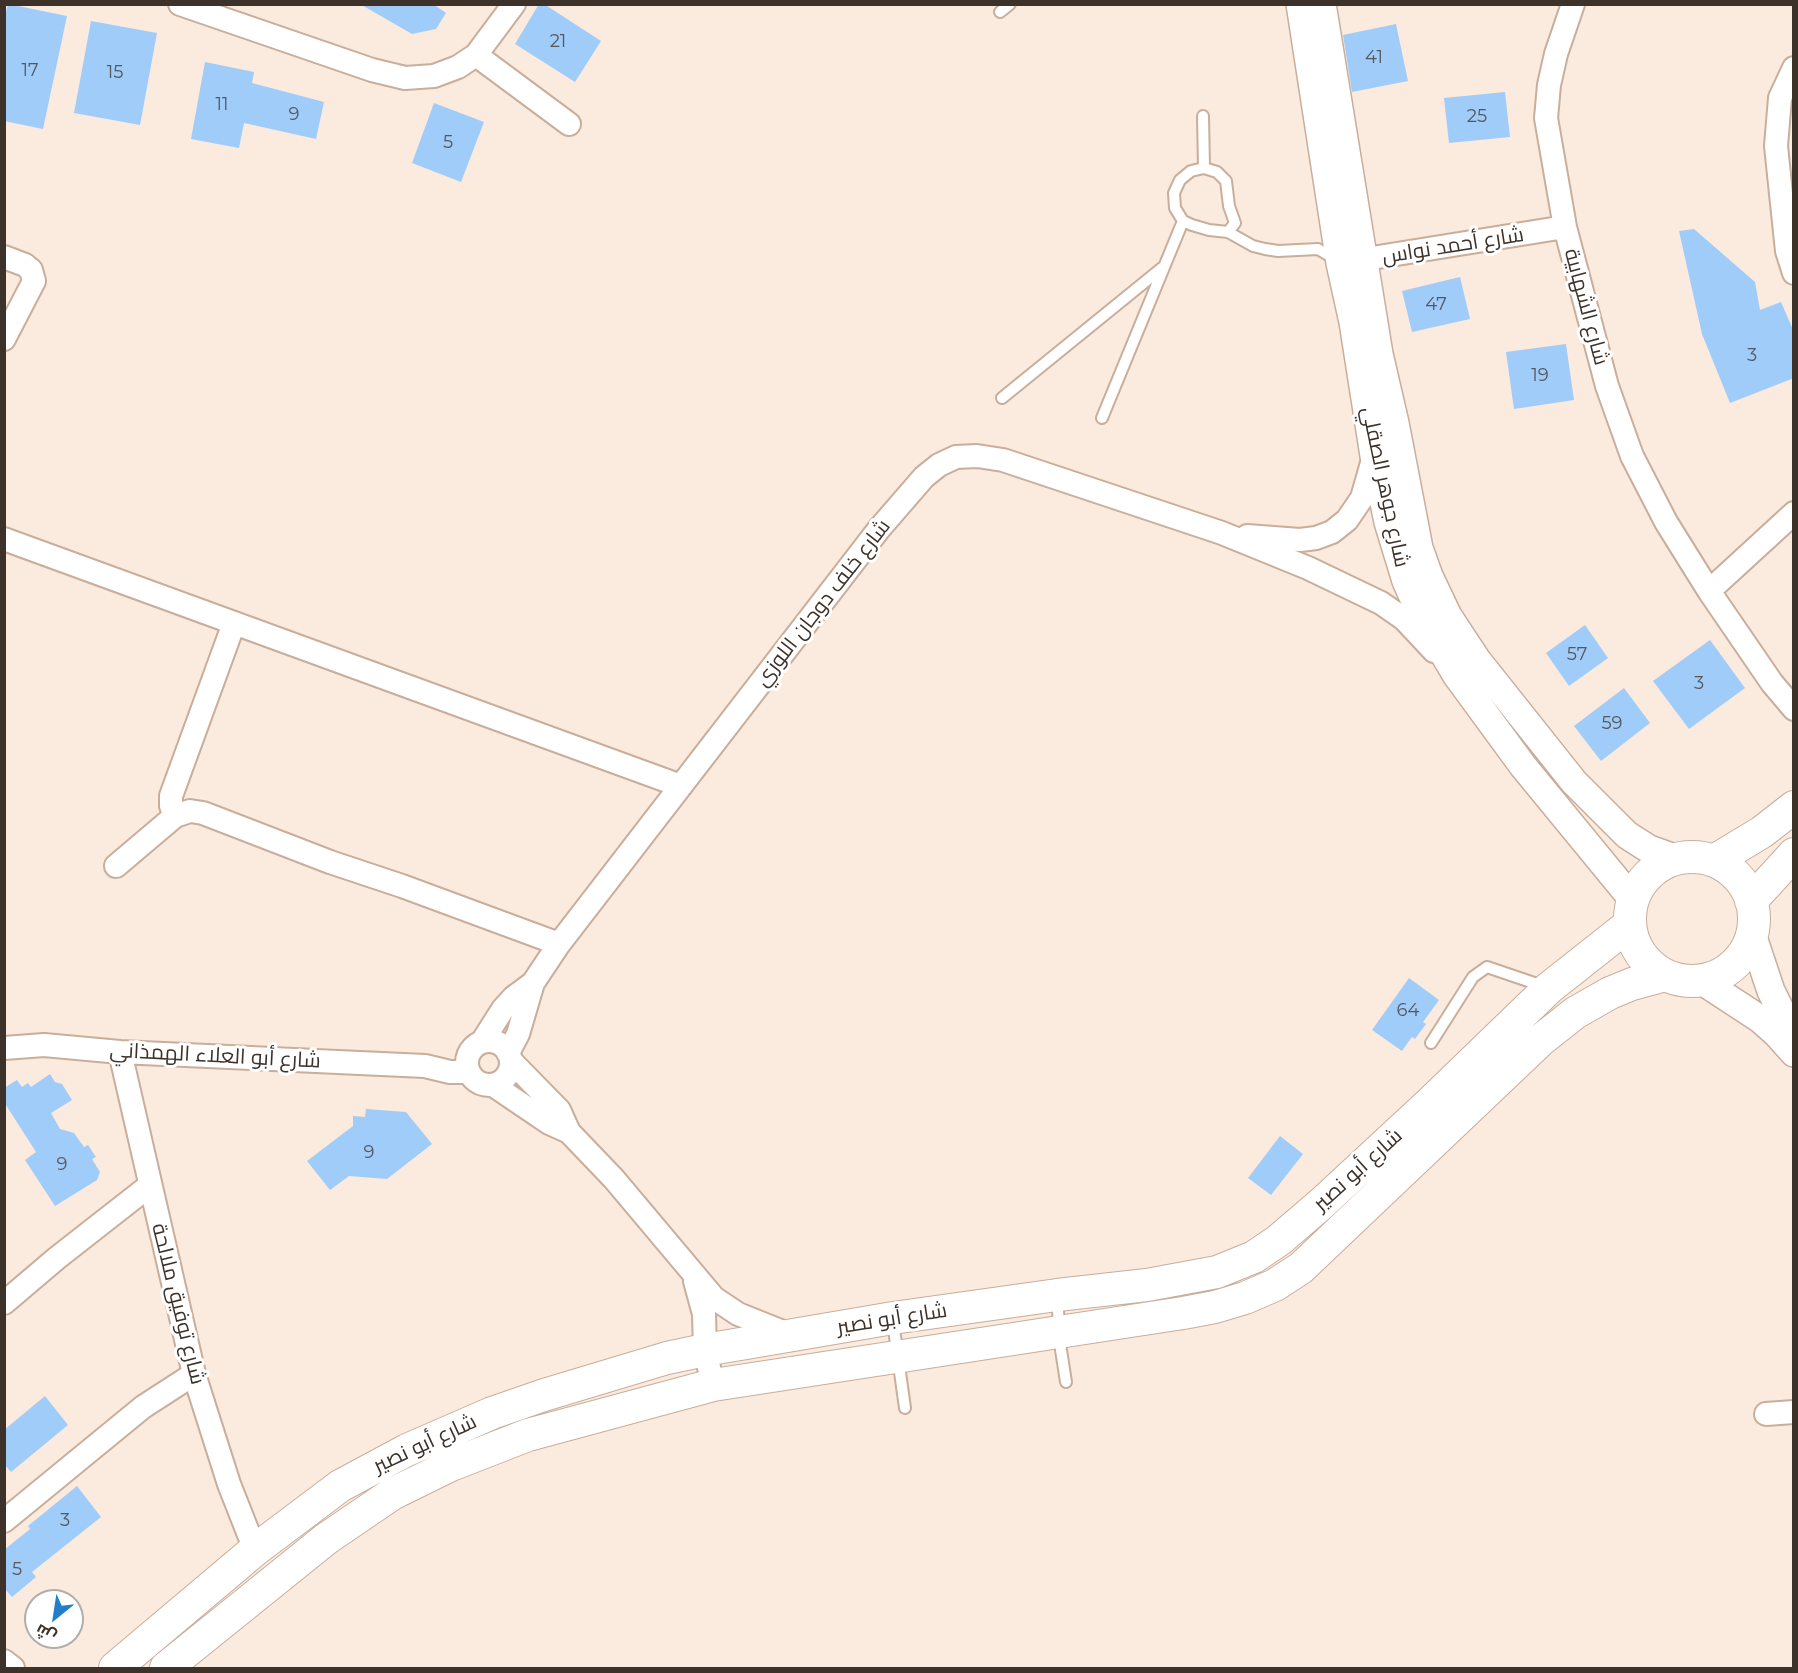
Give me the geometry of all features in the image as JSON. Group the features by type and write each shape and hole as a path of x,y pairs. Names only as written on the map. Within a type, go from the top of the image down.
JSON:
{"main road":[{"path":"1714,861 1762,832 1794,807"},
{"path":"1751,901 1794,854"},
{"path":"1696,857 1714,861 1730,870 1743,884 1751,901 1754,921 1752,934 1739,960 1722,974 1701,981 1683,981 1665,975 1641,954 1633,940 1631,912 1642,881 1658,867 1677,859 1696,857"},
{"name":"شارع أبو نصير","path":"115,1668 255,1550 340,1486 418,1445 492,1413 667,1358 705,1350 893,1318 1147,1284 1200,1275 1234,1266 1254,1257 1279,1240 1321,1204 1631,912"},
{"name":"شارع أبو نصير","path":"166,1668 334,1533 392,1494 452,1465 528,1435 713,1385 1215,1307 1245,1298 1275,1285 1301,1268 1324,1247 1541,1040 1567,1020 1610,993 1665,975"}],"street":[{"path":"180,4 372,70 405,78 434,76 458,67 476,55 514,4"},
{"name":"شارع جوهر الصقلي","path":"1300,4 1352,262 1379,354 1419,548 1429,576 1448,616 1477,660 1574,782 1627,835 1649,849 1677,859"},
{"name":"شارع جوهر الصقلي","path":"1322,4 1352,262 1353,322 1374,456 1388,522 1406,581 1422,617 1457,676 1631,912"},
{"name":"شارع الشهابية","path":"1573,4 1556,54 1549,85 1546,118 1565,227 1607,386 1632,456 1666,522 1709,591 1772,683 1794,709"},
{"path":"476,55 569,124"},
{"path":"1794,68 1780,98 1776,146 1787,252 1794,273"},
{"name":"شارع أحمد نواس","path":"1352,262 1565,227"},
{"path":"4,257 25,265 31,270 34,281 4,339"},
{"name":"شارع خلف دوجان اللوزي","path":"509,1057 533,983 559,944 879,529 924,477 939,465 956,457 977,456 1003,460 1222,533 1308,567 1381,603 1404,619 1457,676"},
{"name":"شارع خلف دوجان اللوزي","path":"1222,533 1300,540 1316,538 1332,532 1347,520 1362,498 1374,456"},
{"path":"1709,591 1794,513"},
{"path":"4,539 681,786"},
{"path":"175,816 171,806 171,796 234,623"},
{"path":"116,867 175,816 190,811 203,813 330,862 559,944"},
{"path":"1752,934 1771,991 1780,1011 1794,1032"},
{"path":"1701,981 1760,1019 1794,1053"},
{"name":"شارع خلف دوجان اللوزي","path":"473,1055 503,1008 533,983"},
{"path":"569,1132 549,1123 493,1085 478,1083 473,1055 497,1043 560,1110 569,1132 614,1179 714,1298 729,1310 789,1335"},
{"name":"شارع أبو العلاء الهمذاني","path":"4,1048 44,1045 120,1052 425,1065 447,1055 473,1055"},
{"name":"شارع توفيق ملالحة","path":"120,1052 194,1374 230,1484 255,1550"},
{"path":"493,1085 507,1077 510,1069 509,1057"},
{"path":"4,1303 149,1186"},
{"path":"695,1276 704,1314 705,1350 713,1385"},
{"path":"4,1521 143,1407 194,1374"},
{"path":"1766,1414 1794,1412"},
{"path":"4,1661 13,1668"}],"lane":[{"path":"1000,12 1010,4"},
{"path":"1203,116 1204,168"},
{"path":"1228,232 1235,223 1229,206 1226,181 1217,172 1204,168 1185,175 1176,186 1174,201 1175,208 1183,220 1200,228 1228,232 1254,246 1265,249 1278,251 1318,249 1352,262"},
{"path":"1102,418 1183,220"},
{"path":"1002,398 1165,266"},
{"path":"1431,1043 1473,977 1487,967 1549,988"},
{"path":"1057,1295 1066,1382"},
{"path":"893,1318 905,1408"}],"building":[{"path":"8,4 67,16 43,129 4,121 4,20"},
{"path":"360,4 433,4 446,13 436,29 412,34"},
{"path":"539,4 544,4 601,41 575,82 515,44"},
{"path":"91,21 157,33 140,125 74,113"},
{"path":"1396,24 1408,81 1352,92 1343,35"},
{"path":"205,62 254,72 252,83 324,102 316,139 244,123 239,148 191,139"},
{"path":"1505,92 1510,137 1449,143 1444,98"},
{"path":"434,103 484,122 461,182 412,163"},
{"path":"1694,229 1755,282 1760,310 1781,302 1794,332 1794,378 1730,403 1702,334 1679,231"},
{"path":"1460,277 1470,319 1412,332 1402,291"},
{"path":"1566,344 1574,400 1514,409 1506,352"},
{"path":"1585,625 1608,658 1569,686 1546,653"},
{"path":"1710,640 1745,688 1689,729 1653,681"},
{"path":"1624,688 1650,723 1601,761 1574,726"},
{"path":"1409,978 1439,1000 1423,1022 1426,1024 1415,1039 1412,1037 1402,1051 1372,1030"},
{"path":"50,1074 55,1082 62,1084 72,1100 51,1113 60,1129 74,1133 84,1147 88,1145 96,1157 92,1159 100,1172 97,1180 55,1206 25,1160 36,1152 4,1102 4,1088 17,1080 22,1087 28,1083 31,1087"},
{"path":"366,1109 406,1112 432,1144 387,1179 349,1176 330,1190 307,1161 353,1126 353,1116 365,1117"},
{"path":"1280,1136 1303,1154 1271,1195 1248,1178"},
{"path":"45,1396 68,1425 11,1472 4,1464 4,1430"},
{"path":"77,1486 101,1517 32,1572 36,1577 12,1597 4,1588 4,1550 30,1529 28,1526"}]}
